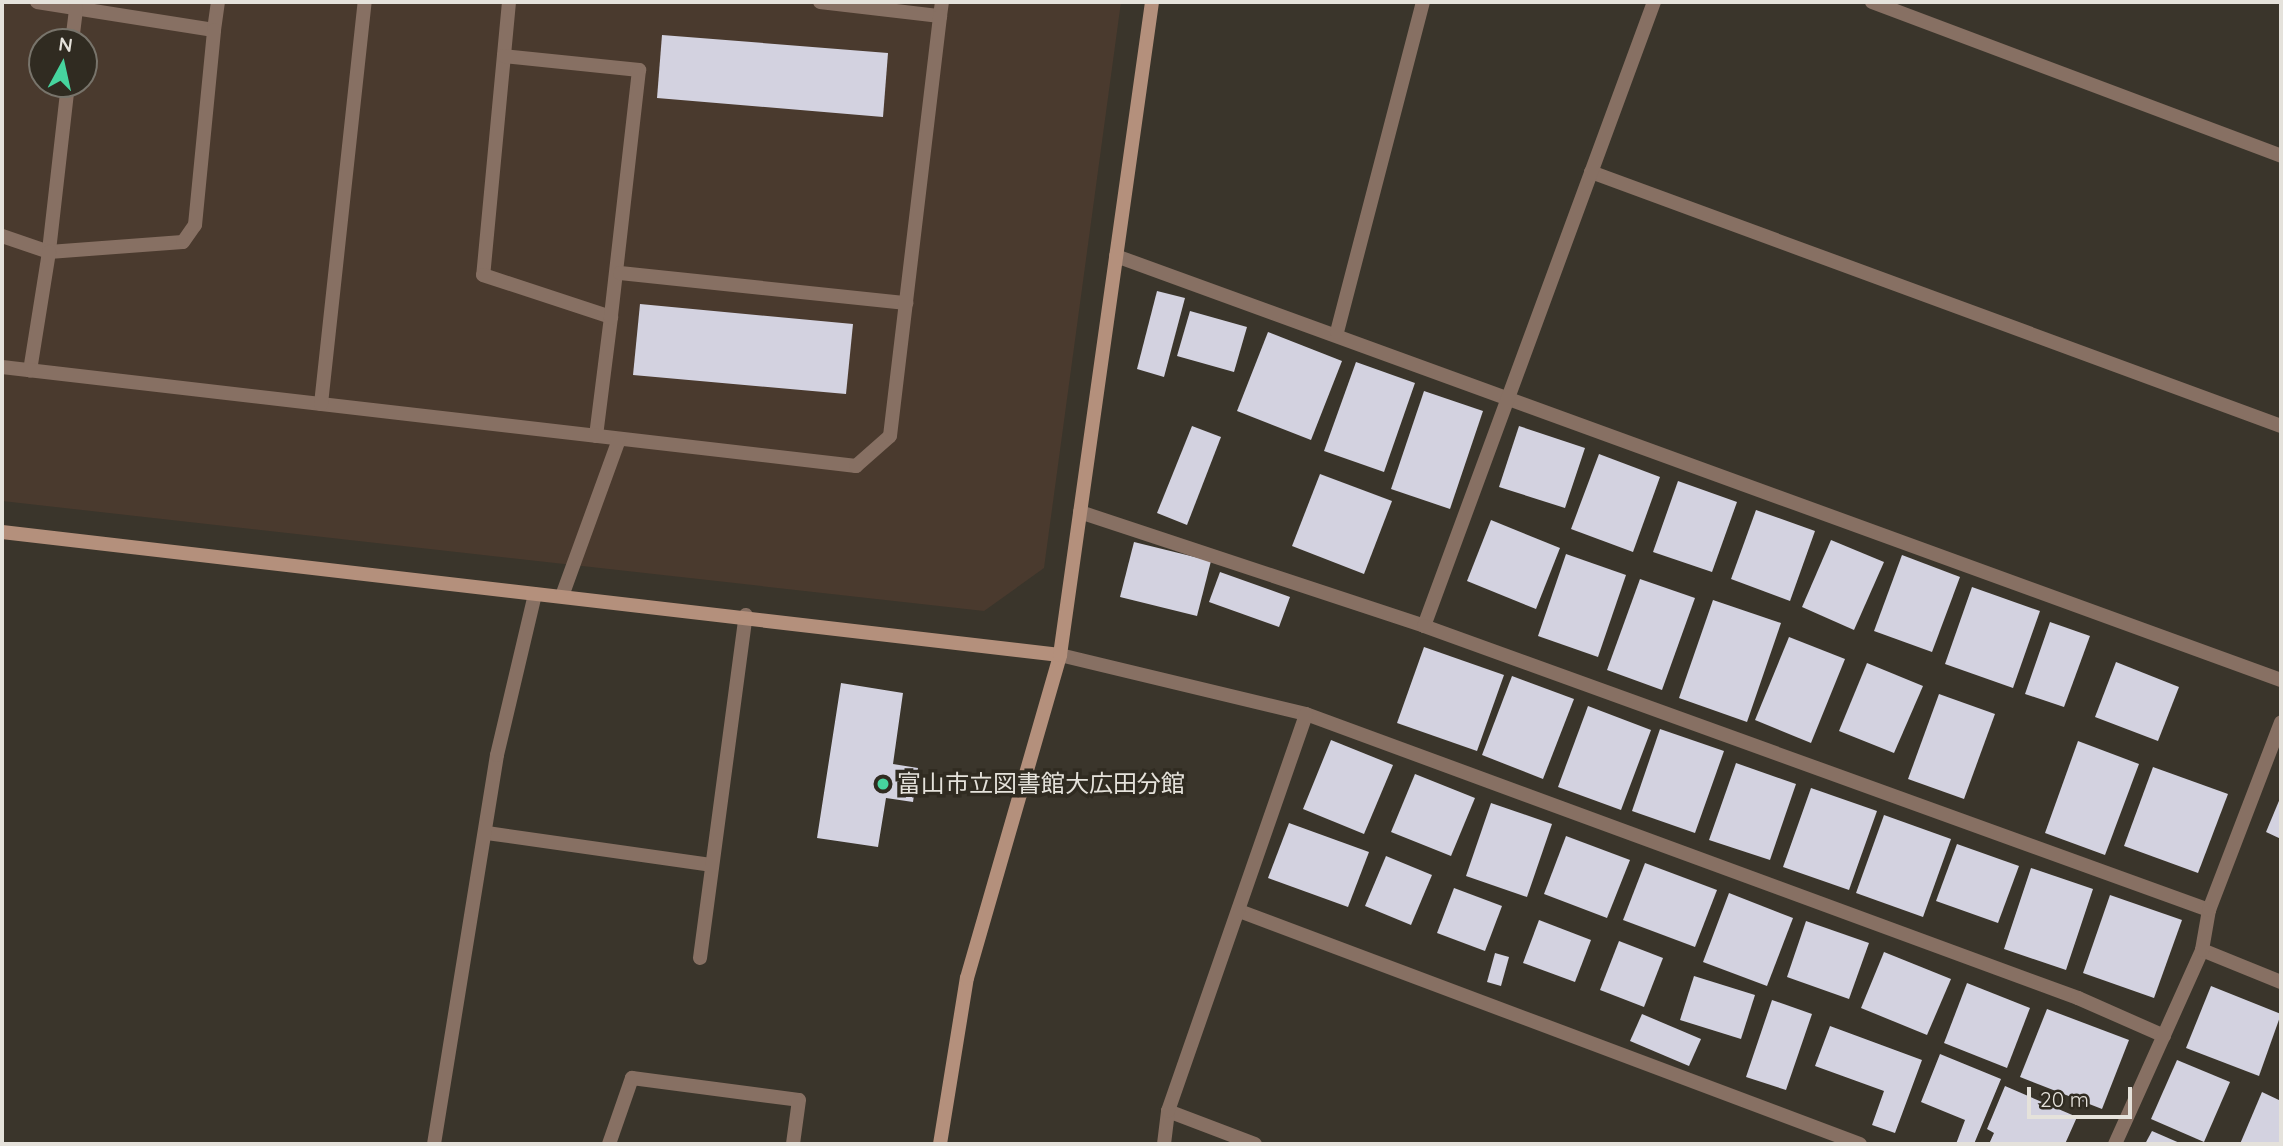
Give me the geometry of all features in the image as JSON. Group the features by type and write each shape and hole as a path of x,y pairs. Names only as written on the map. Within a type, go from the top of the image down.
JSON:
{"street":[{"path":"37,2 214,30"},
{"path":"2,236 49,251 183,242 195,225 218,2"},
{"path":"321,404 365,2"},
{"path":"509,2 483,275 611,317"},
{"path":"2,367 856,466 890,436 941,9 820,2"},
{"path":"940,1144 967,978 1060,655 1152,2"},
{"path":"1337,332 1423,2"},
{"path":"1424,626 1654,2"},
{"path":"1872,2 2281,156"},
{"path":"74,28 76,8"},
{"path":"504,56 639,71 620,273 611,317 596,436"},
{"path":"30,370 49,251 66,98"},
{"path":"1591,172 2281,426"},
{"path":"1116,256 1337,332 1506,398 2281,680"},
{"path":"620,273 906,303"},
{"path":"562,596 619,439"},
{"path":"1080,512 1424,626 2209,910"},
{"path":"2,532 535,594 746,615 1060,655 1306,714 2078,998 2164,1036"},
{"path":"434,1144 487,833 497,755 535,594"},
{"path":"700,958 746,615"},
{"path":"1164,1144 1168,1111 1242,912 1306,714"},
{"path":"2115,1144 2202,950 2209,910 2281,722"},
{"path":"487,833 711,865"},
{"path":"1242,912 1860,1144"},
{"path":"2202,950 2281,982"},
{"path":"609,1144 632,1078 799,1100 793,1144"},
{"path":"1168,1111 1255,1144"}],"shaded area":[{"path":"2,2 1121,2 1044,568 984,611 2,501"}],"building":[{"path":"662,35 888,53 883,117 657,98"},
{"path":"1157,291 1185,298 1164,377 1137,369"},
{"path":"640,304 853,324 846,394 633,375"},
{"path":"1190,311 1247,327 1234,372 1177,356"},
{"path":"1268,332 1342,361 1311,440 1237,411"},
{"path":"1356,362 1415,383 1384,472 1324,451"},
{"path":"1424,391 1483,411 1450,509 1391,489"},
{"path":"1192,426 1221,437 1187,525 1157,513"},
{"path":"1519,426 1585,448 1565,508 1499,487"},
{"path":"1599,454 1660,477 1633,552 1571,529"},
{"path":"1320,474 1392,501 1364,574 1292,546"},
{"path":"1678,481 1737,502 1712,572 1653,552"},
{"path":"1756,510 1815,531 1790,601 1731,579"},
{"path":"1491,520 1560,548 1536,609 1467,581"},
{"path":"1831,540 1884,562 1854,630 1802,607"},
{"path":"1134,542 1211,561 1197,616 1120,597"},
{"path":"1566,554 1626,575 1598,657 1538,636"},
{"path":"1902,555 1960,577 1932,652 1874,631"},
{"path":"1220,572 1290,597 1279,627 1209,602"},
{"path":"1640,579 1695,598 1662,690 1607,670"},
{"path":"1972,587 2040,611 2013,688 1945,664"},
{"path":"1713,600 1781,623 1747,722 1679,698"},
{"path":"2050,622 2090,636 2064,707 2025,694"},
{"path":"1789,637 1845,659 1811,743 1755,720"},
{"path":"1424,647 1504,675 1477,751 1397,723"},
{"path":"2116,662 2179,687 2158,741 2095,717"},
{"path":"1867,663 1923,686 1894,753 1839,731"},
{"path":"1512,676 1574,699 1543,779 1482,755"},
{"path":"841,683 903,693 893,764 918,768 913,802 886,798 878,847 817,838"},
{"path":"1939,694 1995,714 1964,799 1908,779"},
{"path":"1588,706 1651,730 1621,810 1558,787"},
{"path":"1660,729 1724,751 1695,833 1632,811"},
{"path":"1331,740 1393,765 1364,834 1303,809"},
{"path":"2078,741 2139,764 2105,855 2045,833"},
{"path":"1736,763 1796,784 1770,860 1709,840"},
{"path":"2153,767 2228,794 2198,873 2124,846"},
{"path":"1415,774 1475,798 1451,856 1391,832"},
{"path":"1811,788 1877,811 1849,890 1783,867"},
{"path":"2281,796 2281,839 2266,832"},
{"path":"1491,803 1552,824 1527,897 1466,876"},
{"path":"1884,815 1951,839 1923,917 1856,893"},
{"path":"1289,823 1369,852 1348,907 1268,878"},
{"path":"1566,836 1630,860 1607,918 1544,894"},
{"path":"1957,844 2019,866 1998,923 1936,901"},
{"path":"1386,856 1432,875 1411,925 1365,906"},
{"path":"1645,863 1717,890 1695,947 1623,920"},
{"path":"2031,868 2093,889 2066,970 2004,949"},
{"path":"1454,888 1502,906 1485,951 1437,933"},
{"path":"1729,893 1793,918 1767,986 1703,962"},
{"path":"2110,895 2182,920 2154,998 2083,973"},
{"path":"1539,920 1591,940 1575,982 1523,963"},
{"path":"1806,921 1869,943 1849,999 1787,977"},
{"path":"1619,941 1663,958 1644,1007 1600,990"},
{"path":"1884,952 1951,979 1927,1035 1861,1008"},
{"path":"1495,953 1509,957 1501,986 1487,982"},
{"path":"1694,976 1755,995 1741,1039 1680,1020"},
{"path":"1967,983 2030,1008 2007,1068 1944,1043"},
{"path":"2211,986 2281,1014 2259,1076 2186,1048"},
{"path":"1772,1000 1812,1014 1786,1090 1746,1077"},
{"path":"2047,1009 2129,1040 2102,1109 2020,1077"},
{"path":"1642,1014 1701,1039 1689,1066 1630,1041"},
{"path":"1830,1026 1922,1060 1895,1133 1872,1125 1884,1091 1815,1066"},
{"path":"1940,1054 2001,1079 1974,1144 1956,1144 1965,1120 1921,1102"},
{"path":"2177,1060 2230,1082 2204,1142 2151,1119"},
{"path":"2005,1086 2077,1117 2065,1144 1989,1144 1994,1133 1987,1129"},
{"path":"2262,1092 2281,1101 2281,1144 2240,1144"},
{"path":"2152,1131 2182,1144 2145,1144"}],"place":[{"name":"富山市立図書館大広田分館","path":"883,784"}]}
